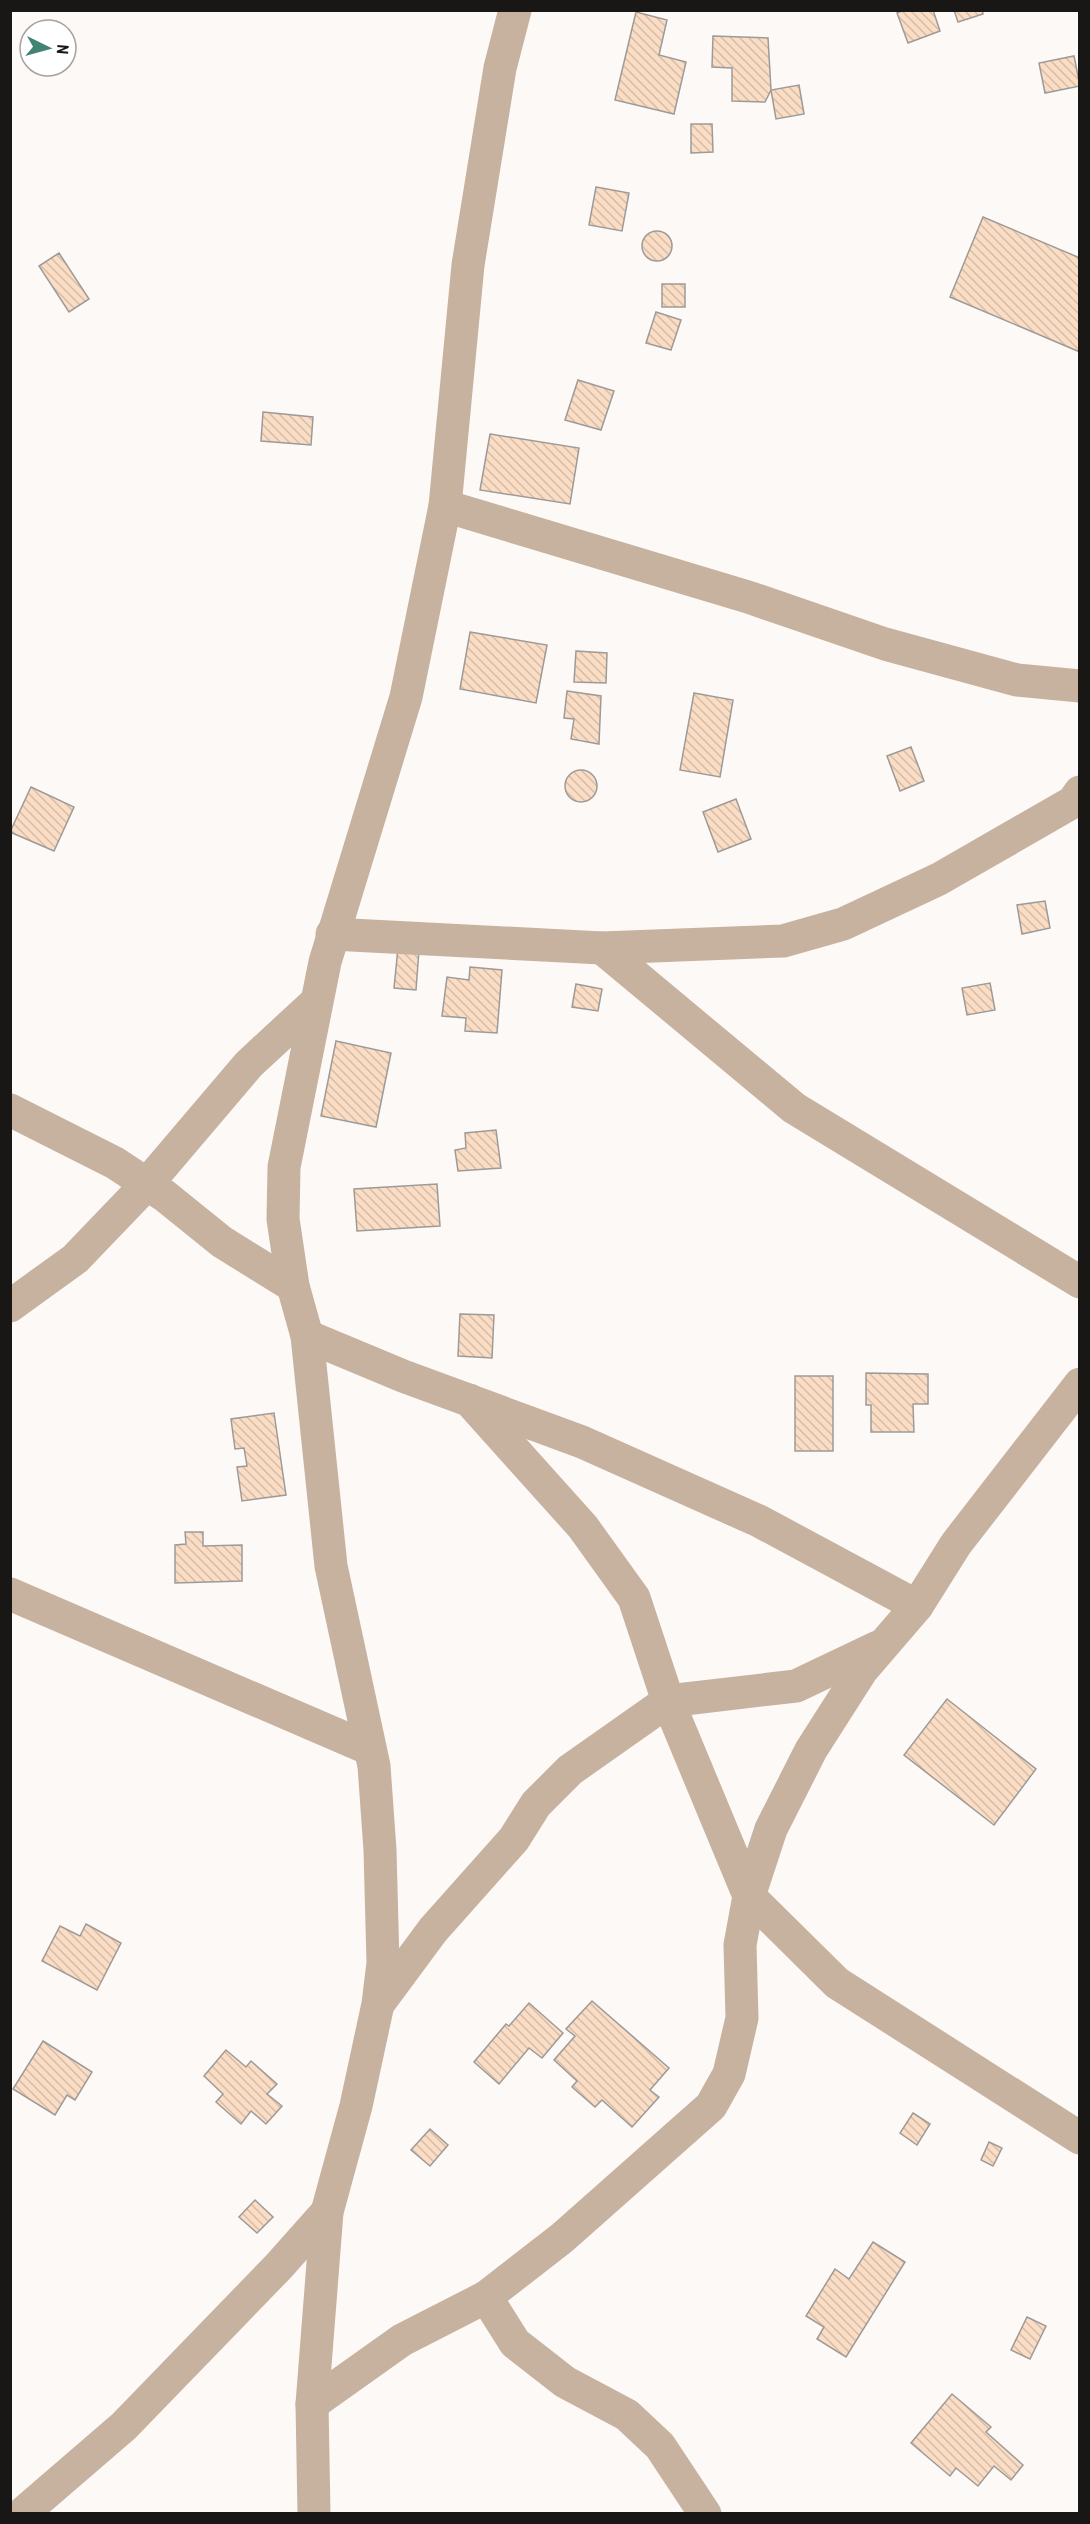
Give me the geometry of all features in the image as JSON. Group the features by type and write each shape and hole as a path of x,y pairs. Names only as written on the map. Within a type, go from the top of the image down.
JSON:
{"street":[{"path":"314,2514 312,2404 327,2212 356,2106 378,2004 383,1963 380,1850 374,1766 331,1566 307,1336 292,1286 283,1219 284,1167 315,1003 332,934 406,697 445,506 468,265 500,68 515,10"},
{"path":"445,506 748,597 885,644 1017,680 1080,686"},
{"path":"332,934 602,948 783,941 843,924 939,879 1077,797"},
{"path":"602,948 794,1108 1080,1282"},
{"path":"10,1306 75,1259 147,1184 249,1064 315,1003"},
{"path":"10,1110 115,1163 147,1184 222,1242 292,1286"},
{"path":"307,1336 582,1442 759,1521 916,1606"},
{"path":"312,2404 402,2340 486,2297 562,2238 711,2106 729,2074 742,2018 740,1946 749,1896 771,1829 811,1750 862,1670 916,1606 956,1544 1080,1384"},
{"path":"469,1400 583,1527 634,1598 668,1701 749,1896 837,1983 1080,2138"},
{"path":"10,1594 370,1749"},
{"path":"378,2004 433,1930 514,1839 536,1804 570,1770 668,1701 796,1686 884,1645"},
{"path":"21,2514 124,2426 279,2266 327,2212"},
{"path":"486,2297 515,2343 523,2350 565,2382 627,2415 660,2446 705,2514"}],"building":[{"path":"904,10 933,10 940,31 908,43 897,13"},
{"path":"954,10 982,10 983,14 958,22"},
{"path":"636,12 667,20 659,55 686,62 674,114 615,100"},
{"path":"713,36 768,38 771,90 765,102 732,101 732,68 712,67"},
{"path":"1074,56 1080,86 1045,93 1039,63"},
{"path":"799,85 804,114 776,119 771,90"},
{"path":"691,124 712,124 713,152 691,153"},
{"path":"596,187 629,193 622,231 589,225"},
{"path":"983,217 1080,258 1080,352 950,297"},
{"path":"657,231 668,235 672,246 668,257 657,261 646,257 642,246 646,235"},
{"path":"59,253 89,299 69,312 39,266"},
{"path":"662,284 685,284 685,307 662,307"},
{"path":"656,312 681,320 671,350 646,343"},
{"path":"578,380 614,391 601,430 565,420"},
{"path":"263,412 313,417 311,445 261,441"},
{"path":"490,434 579,448 570,504 480,490"},
{"path":"470,632 547,645 536,703 460,689"},
{"path":"576,651 607,653 606,683 574,682"},
{"path":"567,691 601,696 599,744 571,739 574,719 564,718"},
{"path":"694,693 733,700 720,777 680,770"},
{"path":"911,747 924,781 900,791 887,756"},
{"path":"581,770 592,775 597,786 592,797 581,802 570,797 565,786 570,775"},
{"path":"31,787 74,807 54,851 10,832"},
{"path":"736,799 751,839 718,852 703,812"},
{"path":"1045,901 1050,928 1022,934 1017,905"},
{"path":"398,948 419,950 416,990 394,988"},
{"path":"470,967 502,970 497,1033 465,1031 466,1018 442,1016 447,977 469,980"},
{"path":"990,983 995,1010 967,1015 962,988"},
{"path":"576,984 602,989 598,1011 572,1007"},
{"path":"336,1041 391,1053 376,1127 321,1116"},
{"path":"496,1130 501,1168 458,1171 455,1150 466,1148 465,1133"},
{"path":"437,1184 440,1226 357,1231 354,1189"},
{"path":"460,1314 494,1315 492,1358 458,1356"},
{"path":"866,1373 928,1374 928,1404 913,1404 914,1432 871,1432 871,1405 866,1405"},
{"path":"795,1376 833,1376 833,1451 795,1451"},
{"path":"274,1413 286,1495 242,1501 237,1467 247,1466 244,1448 235,1449 231,1419"},
{"path":"185,1532 203,1532 203,1546 242,1545 242,1581 175,1583 175,1545 186,1544"},
{"path":"947,1699 1036,1769 994,1825 904,1755"},
{"path":"86,1924 121,1943 97,1990 42,1961 60,1926 80,1936"},
{"path":"592,2001 669,2068 650,2090 659,2097 632,2127 602,2100 595,2107 572,2087 577,2081 554,2060 575,2036 566,2029"},
{"path":"529,2003 563,2033 542,2058 529,2048 499,2084 474,2062 506,2024 509,2026"},
{"path":"43,2041 92,2072 75,2100 67,2095 55,2115 13,2089"},
{"path":"226,2050 246,2067 251,2061 277,2084 267,2094 282,2106 266,2124 251,2111 241,2124 216,2102 223,2094 204,2076"},
{"path":"913,2113 930,2124 917,2145 900,2133"},
{"path":"430,2129 448,2145 430,2166 411,2150"},
{"path":"989,2142 1002,2148 993,2166 981,2160"},
{"path":"255,2200 273,2217 257,2233 239,2217"},
{"path":"873,2242 905,2262 846,2357 817,2339 824,2327 806,2316 835,2269 849,2279"},
{"path":"1027,2317 1046,2326 1030,2359 1011,2350"},
{"path":"952,2394 991,2427 986,2432 1023,2465 1011,2480 994,2466 978,2486 956,2468 950,2476 911,2443"}]}
